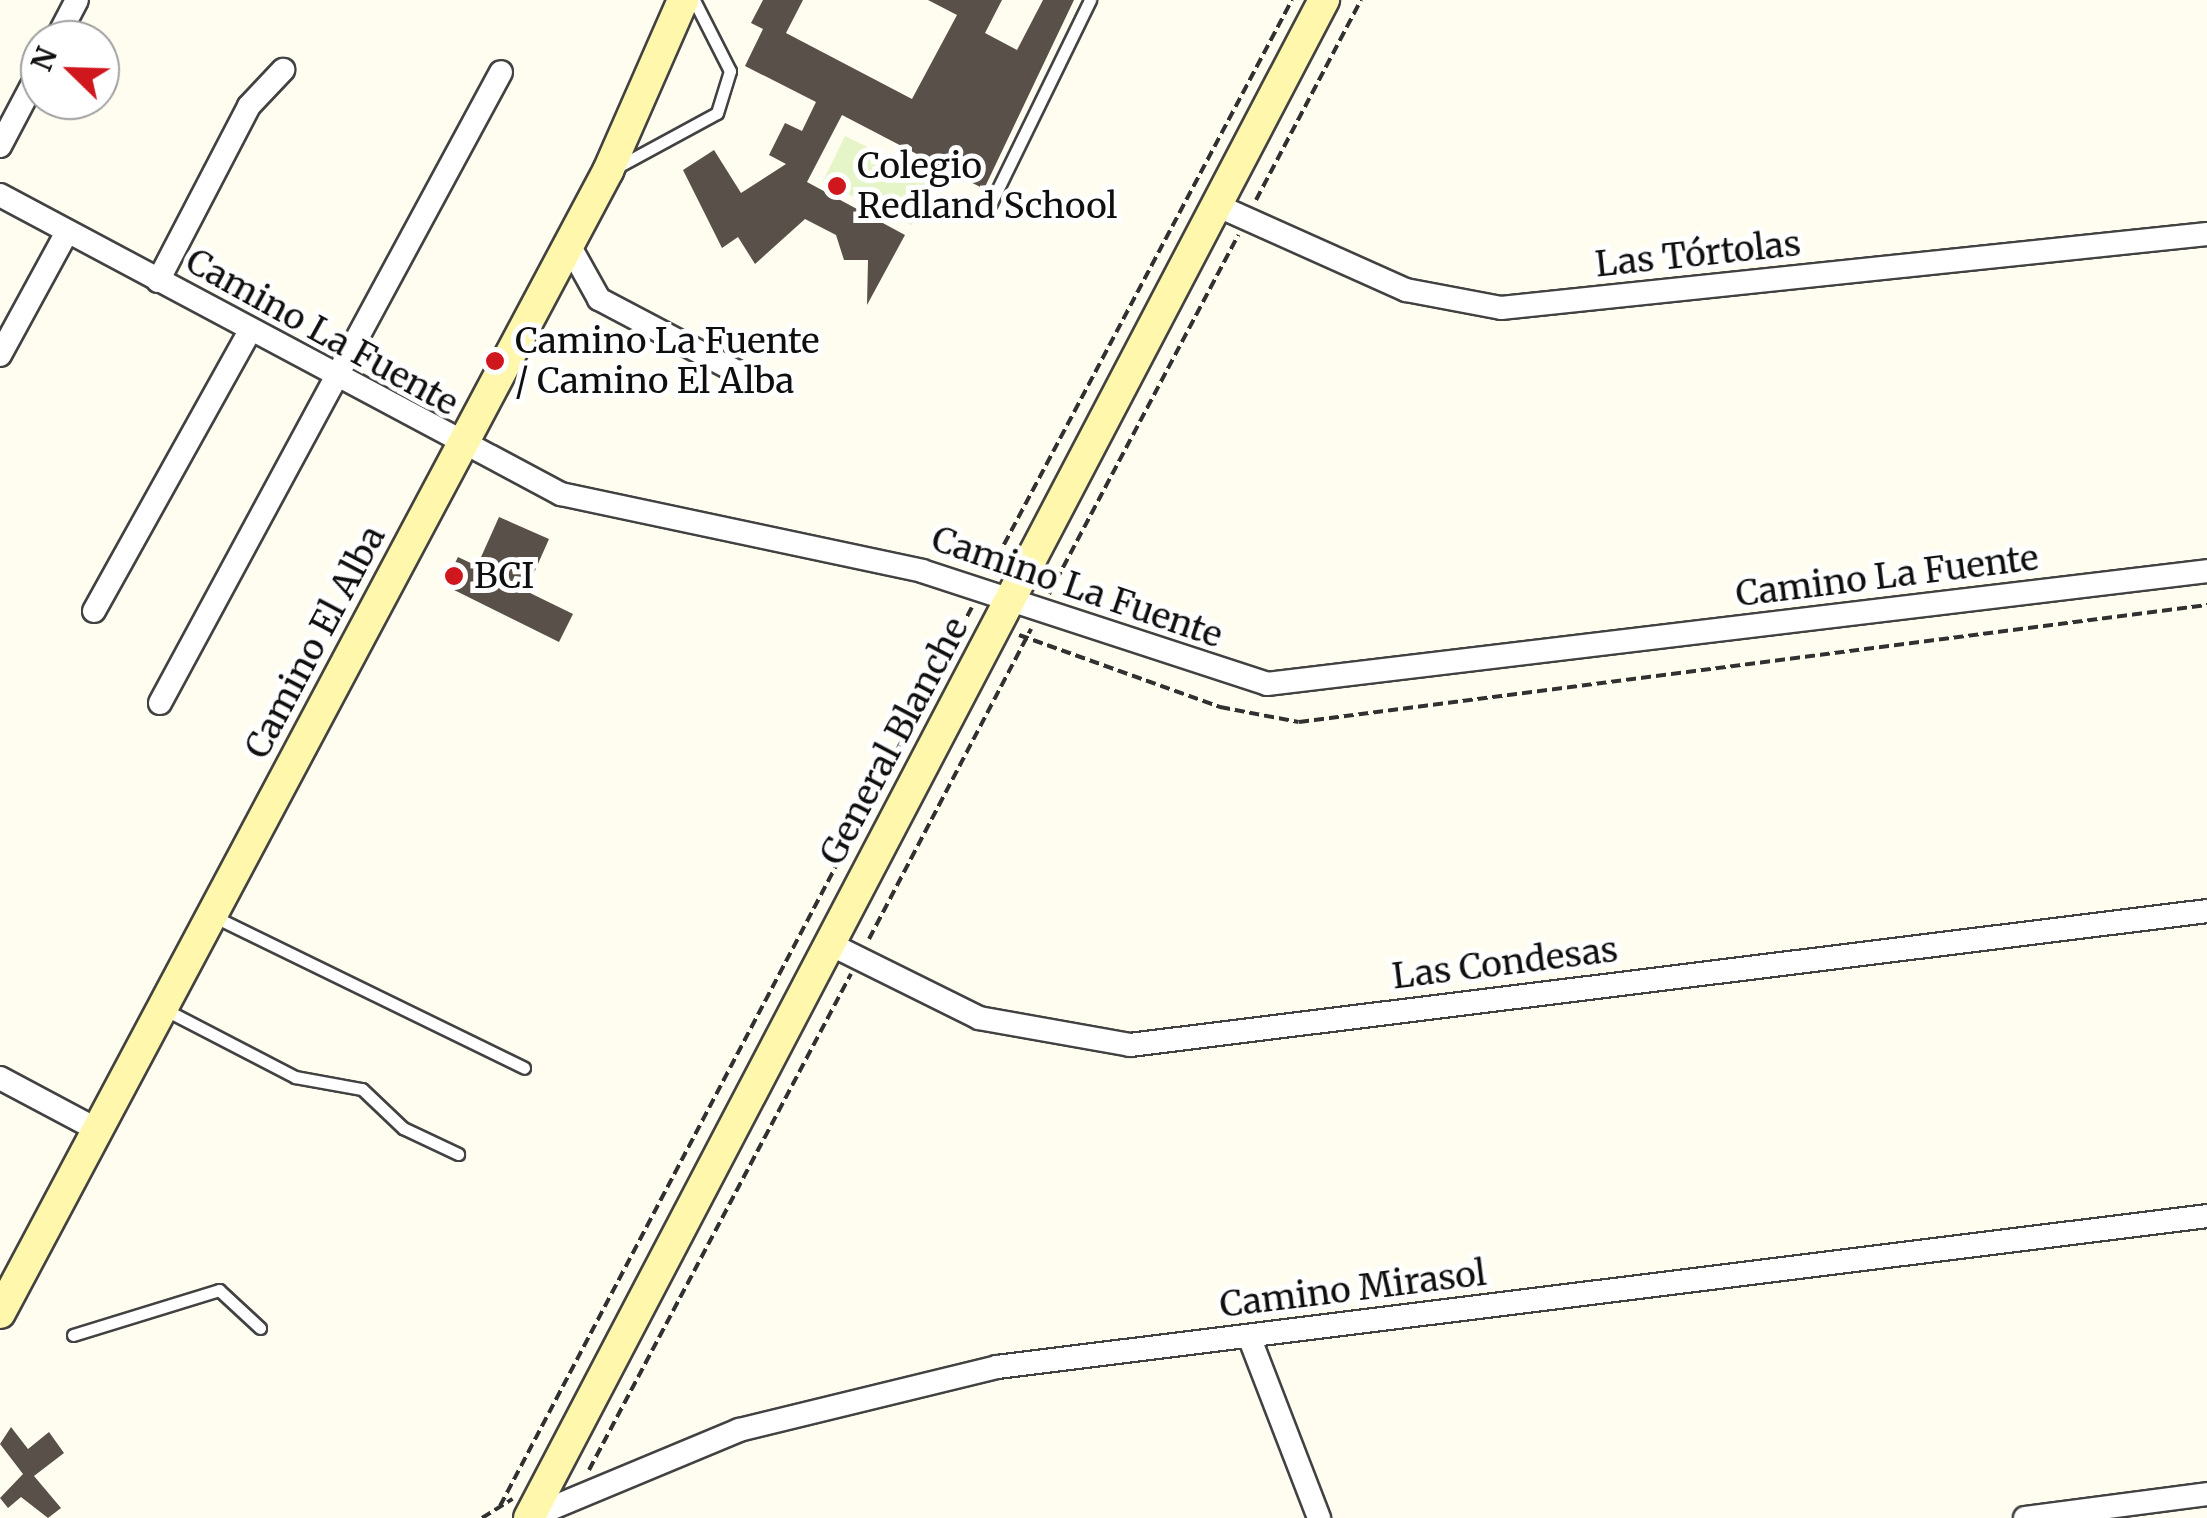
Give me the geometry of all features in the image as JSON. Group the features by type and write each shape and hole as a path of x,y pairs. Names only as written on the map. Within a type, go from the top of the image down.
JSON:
{"main road":[{"name":"Camino El Alba","path":"0,1313 608,171 683,0"},
{"name":"General Blanche","path":"529,1518 1324,0"}],"street":[{"path":"158,281 249,106 283,70"},
{"path":"160,703 340,379 501,72"},
{"path":"0,146 20,108"},
{"name":"Camino La Fuente","path":"0,195 460,448 598,506 982,588 1246,680 1308,685 2207,571"},
{"name":"Las Tórtolas","path":"1216,205 1406,290 1500,308 2207,234"},
{"path":"0,355 67,232"},
{"path":"569,245 598,299 748,378"},
{"path":"94,611 250,330"},
{"name":"Las Condesas","path":"830,944 990,1022 1130,1046 2207,911"},
{"path":"0,1078 98,1130"},
{"name":"Camino Mirasol","path":"529,1518 675,1452 869,1394 1060,1357 1250,1339 2207,1216"},
{"path":"1250,1339 1319,1518"},
{"path":"2025,1518 2207,1494"}],"lane":[{"path":"608,171 716,112 730,71 694,0"},
{"path":"991,203 1090,0"},
{"path":"213,916 524,1068"},
{"path":"164,1009 294,1077 362,1090 403,1128 458,1154"},
{"path":"73,1335 219,1290 260,1328"}],"path":[{"path":"486,1517 1292,0"},
{"path":"579,1494 1361,0"}],"green space":[{"path":"845,136 934,179 912,225 823,182"}],"building":[{"path":"763,0 803,0 786,33 912,99 957,15 928,0 1002,0 985,33 1017,50 1043,0 1074,0 984,189 842,115 807,182 905,235 867,305 868,260 844,260 836,235 805,219 755,264 738,237 722,248 683,170 714,150 741,193 786,164 769,155 785,123 802,131 816,102 745,66 763,29 751,23"},
{"path":"499,517 549,539 526,591 573,614 559,642 444,585 458,557 477,566"},
{"path":"11,1427 28,1449 49,1432 64,1453 34,1476 61,1508 48,1518 21,1497 8,1508 0,1498 23,1474 0,1444"}],"place":[{"name":"Colegio Redland School","path":"837,186"},
{"name":"Camino La Fuente / Camino El Alba","path":"495,361"},
{"name":"BCI","path":"454,576"}]}
